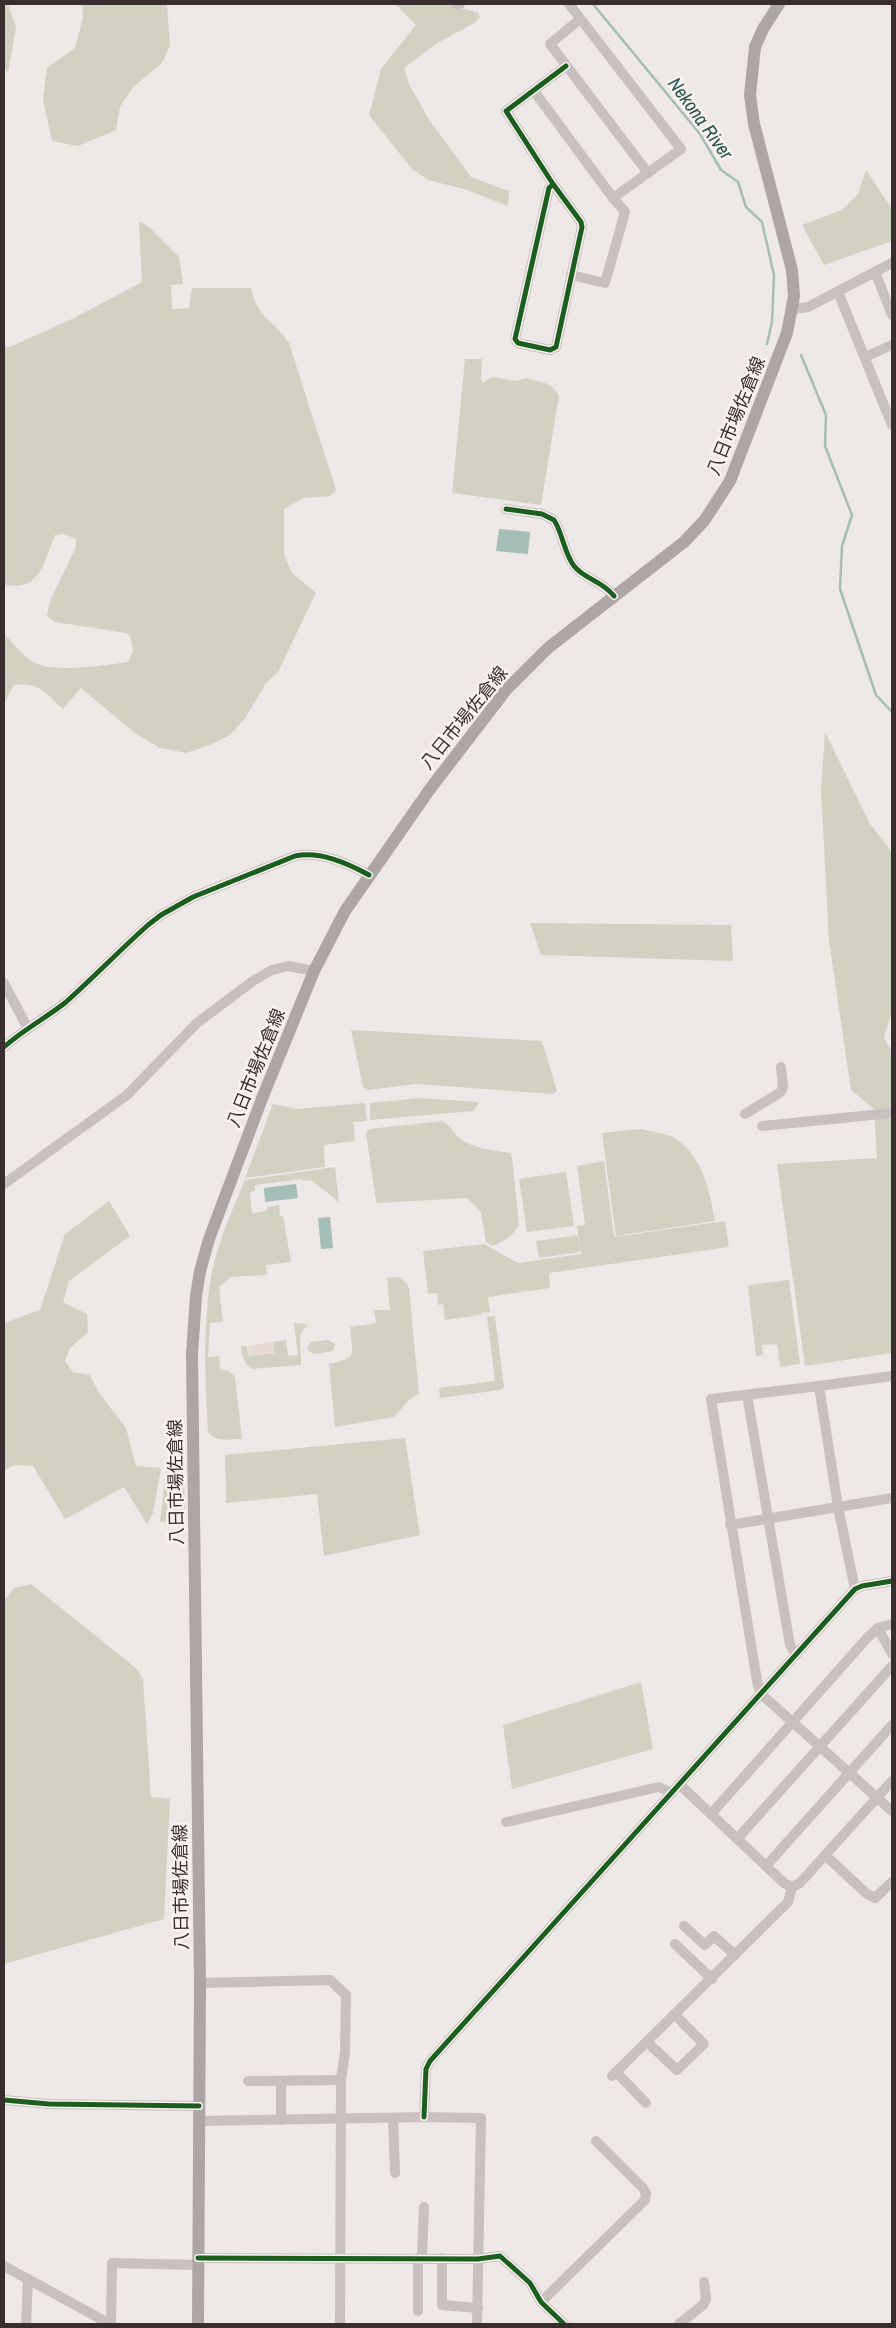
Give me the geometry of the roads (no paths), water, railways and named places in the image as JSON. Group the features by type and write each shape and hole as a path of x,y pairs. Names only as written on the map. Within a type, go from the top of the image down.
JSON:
{"main road":[{"name":"八日市場佐倉線","path":"198,2324 200,1983 192,1354 194,1316 200,1271 209,1239 259,1105 314,971 337,924 369,875 430,789 506,690 548,648 684,542 718,503 741,456 782,348 793,308 794,288 792,270 754,124 750,95 755,47 762,29 779,4"}],"street":[{"path":"570,4 681,148 613,198"},
{"path":"580,19 550,44 648,174"},
{"path":"552,184 549,188 516,339 518,343 550,350 556,347 582,227 581,222 552,184 506,111 566,66"},
{"path":"534,91 625,212 605,283 571,275"},
{"path":"793,308 808,307 892,263"},
{"path":"875,272 892,315"},
{"path":"838,292 892,425"},
{"path":"865,358 892,345"},
{"path":"506,509 542,514 554,520 568,556 575,568 598,581 614,596"},
{"path":"4,1047 27,1027 46,1017 67,1000 154,920 193,898 304,854 349,864 369,875"},
{"path":"4,1184 126,1095 197,1022 253,981 272,970 288,966 314,971"},
{"path":"4,983 27,1027"},
{"path":"745,1114 781,1092 783,1087 781,1067"},
{"path":"762,1126 892,1113"},
{"path":"892,1376 711,1399 730,1525 760,1694 892,1811"},
{"path":"819,1386 838,1507 855,1589"},
{"path":"747,1394 790,1645 796,1655"},
{"path":"730,1525 892,1498"},
{"path":"424,2117 426,2069 430,2061 855,1589 892,1581"},
{"path":"711,1814 791,1722 878,1628 892,1624"},
{"path":"878,1628 892,1654"},
{"path":"737,1839 892,1666"},
{"path":"766,1866 892,1725"},
{"path":"646,2103 614,2074 788,1902 792,1887 800,1883 892,1781"},
{"path":"680,1784 784,1883 792,1887"},
{"path":"506,1822 659,1787 672,1793"},
{"path":"825,1855 867,1894 874,1898 892,1882"},
{"path":"684,1926 705,1945 714,1936 735,1955"},
{"path":"675,1944 712,1979"},
{"path":"200,1983 330,1980 346,1995 345,2052 341,2080 340,2324"},
{"path":"647,2042 677,2070 704,2044 675,2015"},
{"path":"248,2081 341,2080"},
{"path":"281,2082 281,2120"},
{"path":"4,2100 49,2104 199,2106"},
{"path":"199,2121 341,2120 424,2117 481,2118 477,2324"},
{"path":"393,2118 395,2173"},
{"path":"541,2302 641,2207 646,2200 646,2193 643,2188 596,2141"},
{"path":"418,2311 424,2207"},
{"path":"4,2266 110,2324 112,2263 341,2257 478,2258 500,2256 530,2283 541,2302 564,2324"},
{"path":"442,2258 442,2305 478,2308"},
{"path":"26,2324 28,2279"},
{"path":"679,2324 703,2304 706,2298 704,2282"}],"water":[{"path":"499,529 530,532 528,554 496,551"},
{"path":"296,1184 298,1198 265,1202 264,1188"},
{"path":"330,1217 333,1248 321,1249 318,1218"}],"waterway":[{"name":"Nekona River","path":"593,4 700,134 721,170 738,182 746,207 762,222 774,275 772,322 767,344"},
{"name":"Nekona River","path":"801,355 826,415 825,446 852,515 842,546 840,589 876,695 892,712"}]}
